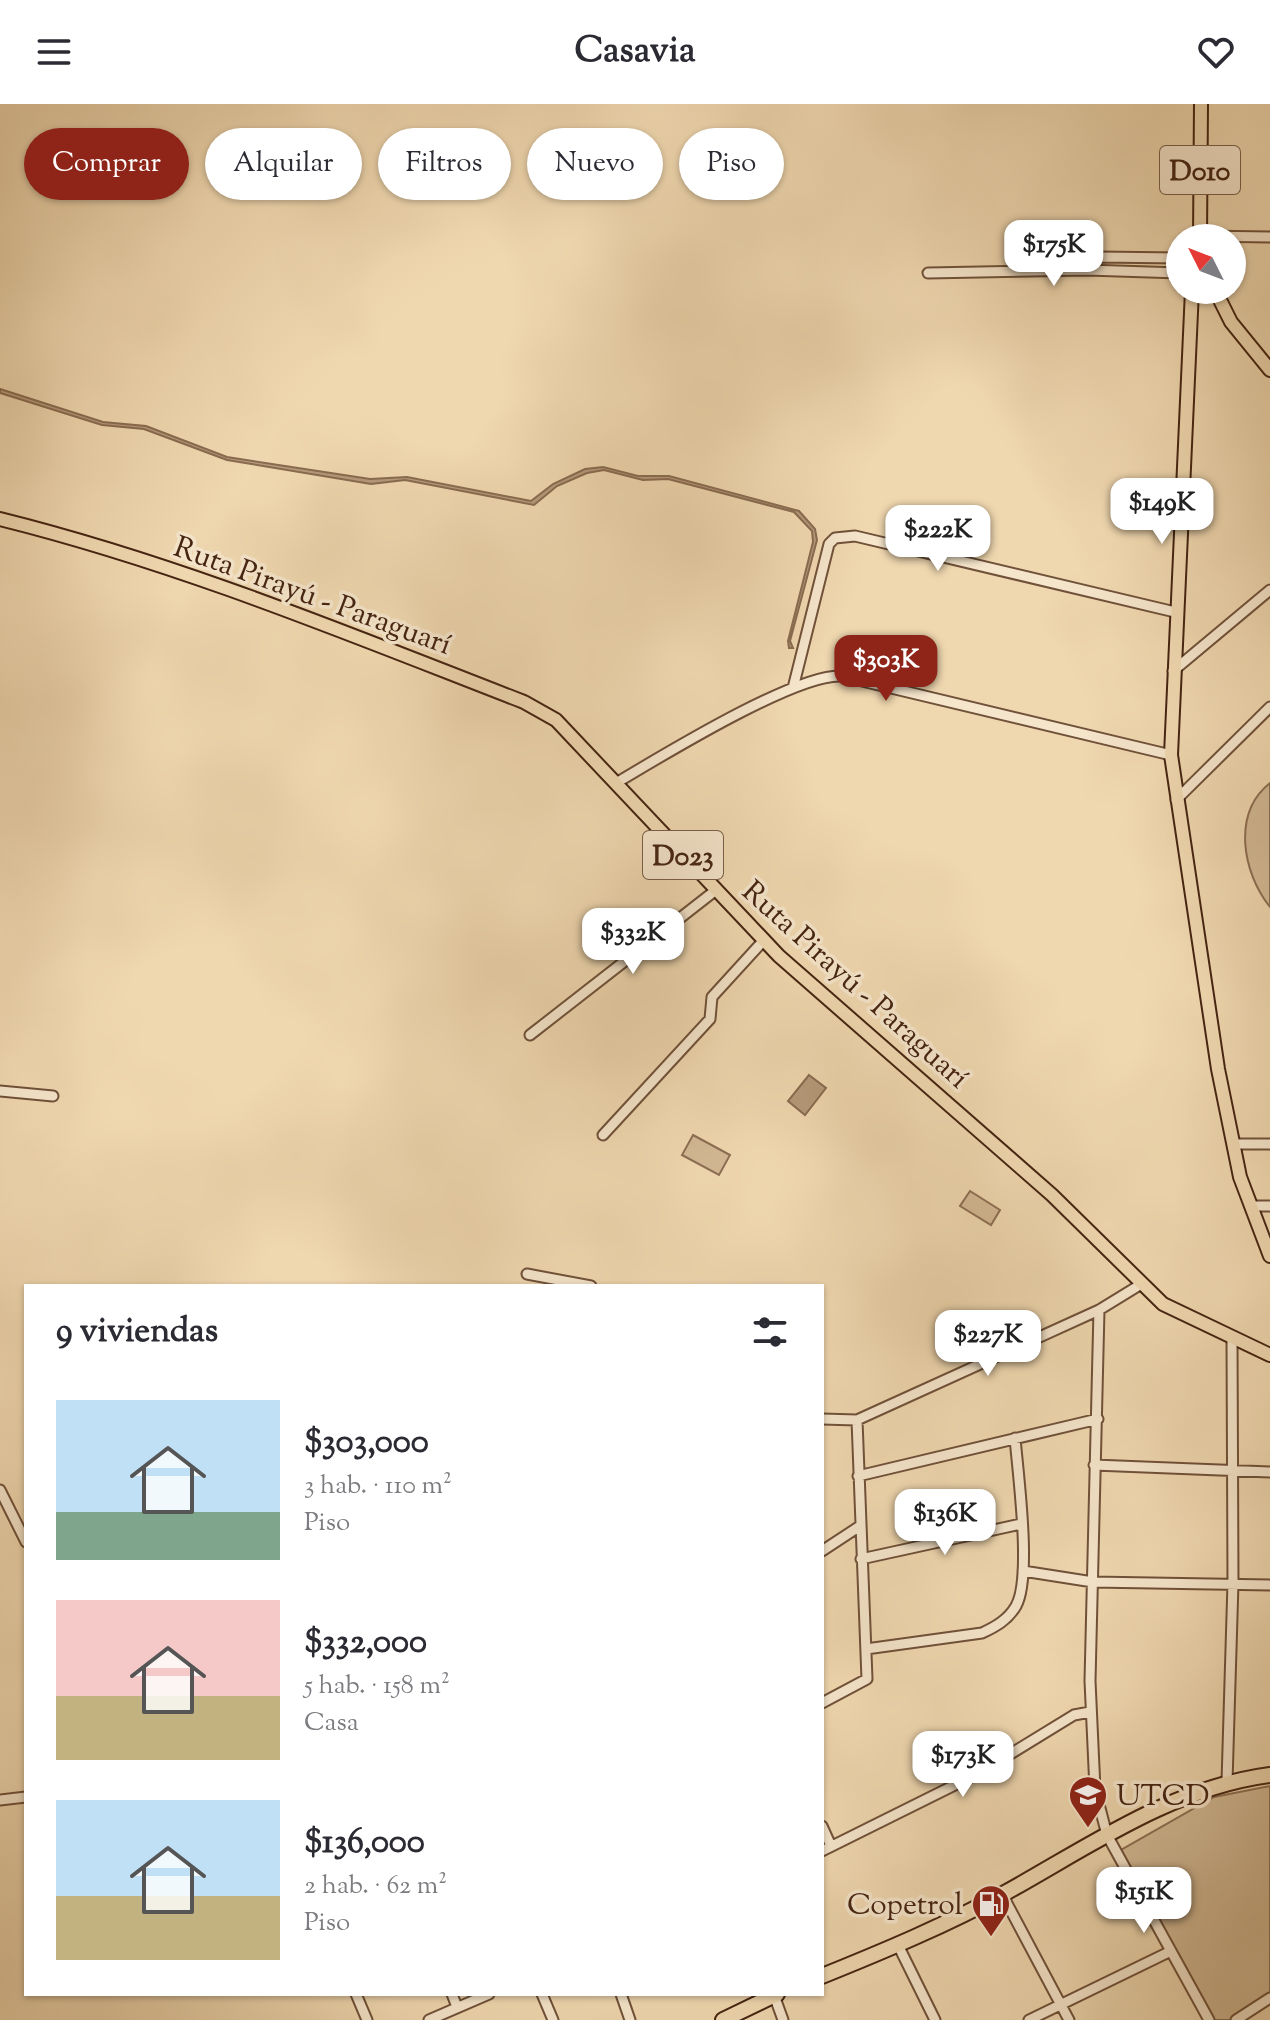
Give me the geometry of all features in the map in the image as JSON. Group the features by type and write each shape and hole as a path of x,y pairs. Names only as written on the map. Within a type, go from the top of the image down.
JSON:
{"highway":[{"path":"824,1975 898,1945 1002,1894 1176,1800 1227,1782 1270,1775"},
{"path":"723,2020 774,1996"}],"main road":[{"name":"D010","path":"1200,224 1201,104"},
{"path":"1191,304 1175,612 1171,755 1218,1069 1250,1206 1270,1256"},
{"path":"1222,304 1231,322 1270,370"},
{"name":"Ruta Pirayú - Paraguarí","path":"0,519 218,583 524,702 556,720 764,940 1052,1195 1163,1304 1270,1355"}],"street":[{"path":"1246,237 1270,237"},
{"path":"1087,270 1090,260 1098,257 1166,258"},
{"path":"928,273 1087,270 1166,273"},
{"path":"793,688 829,544 835,538 855,536 1175,612"},
{"path":"1173,671 1270,590"},
{"path":"616,783 793,688 825,676 841,676 1171,755"},
{"path":"1176,800 1270,707"},
{"path":"530,1035 716,890"},
{"path":"603,1135 710,1019 712,997 764,940"},
{"path":"0,1091 53,1096"},
{"path":"1234,1144 1270,1144"},
{"path":"1250,1206 1270,1206"},
{"path":"527,1274 580,1284"},
{"path":"824,1419 857,1420 1099,1310 1143,1283"},
{"path":"1099,1310 1090,1712 1095,1789 1107,1835 1209,2020"},
{"path":"1227,1782 1233,1583 1232,1338"},
{"path":"858,1476 1098,1419"},
{"path":"824,1702 867,1679 857,1420"},
{"path":"866,1649 982,1633 999,1625 1015,1608 1023,1589 1023,1571 1015,1438"},
{"path":"1094,1465 1270,1472"},
{"path":"0,1490 24,1538"},
{"path":"861,1559 1021,1524"},
{"path":"824,1550 860,1526"},
{"path":"1023,1571 1093,1582 1270,1585"},
{"path":"826,1849 981,1772 1074,1715 1090,1712"},
{"path":"0,1800 24,1797"},
{"path":"1002,1894 1069,2020"},
{"path":"898,1945 935,2020"},
{"path":"1029,2020 1171,1951"},
{"path":"357,1996 367,2020"},
{"path":"453,1996 457,2007"},
{"path":"429,2020 484,1996"},
{"path":"543,1996 553,2020"},
{"path":"622,1996 630,2020"},
{"path":"776,1996 783,2020"},
{"path":"1236,2020 1270,1998"}],"shaded area":[{"path":"0,389 103,422 146,426 227,457 370,479 407,477 531,501 553,484 585,469 603,467 638,476 669,476 799,511 815,529 817,540 790,641 793,648 789,648 788,641 813,542 812,531 794,512 668,479 643,480 604,470 587,473 557,486 534,505 405,480 371,484 227,460 144,429 102,425 0,393"},
{"path":"1270,783 1270,907 1253,877 1245,843 1250,810"},
{"path":"809,1075 826,1088 805,1115 788,1101"},
{"path":"693,1135 730,1155 719,1175 682,1155"},
{"path":"970,1191 1000,1210 991,1225 960,1206"},
{"path":"1270,1786 1270,1995 1232,2020 1211,2020 1121,1850 1214,1797"}],"place":[{"name":"UTCD","path":"1088,1829"},
{"name":"Copetrol","path":"991,1938"}]}
